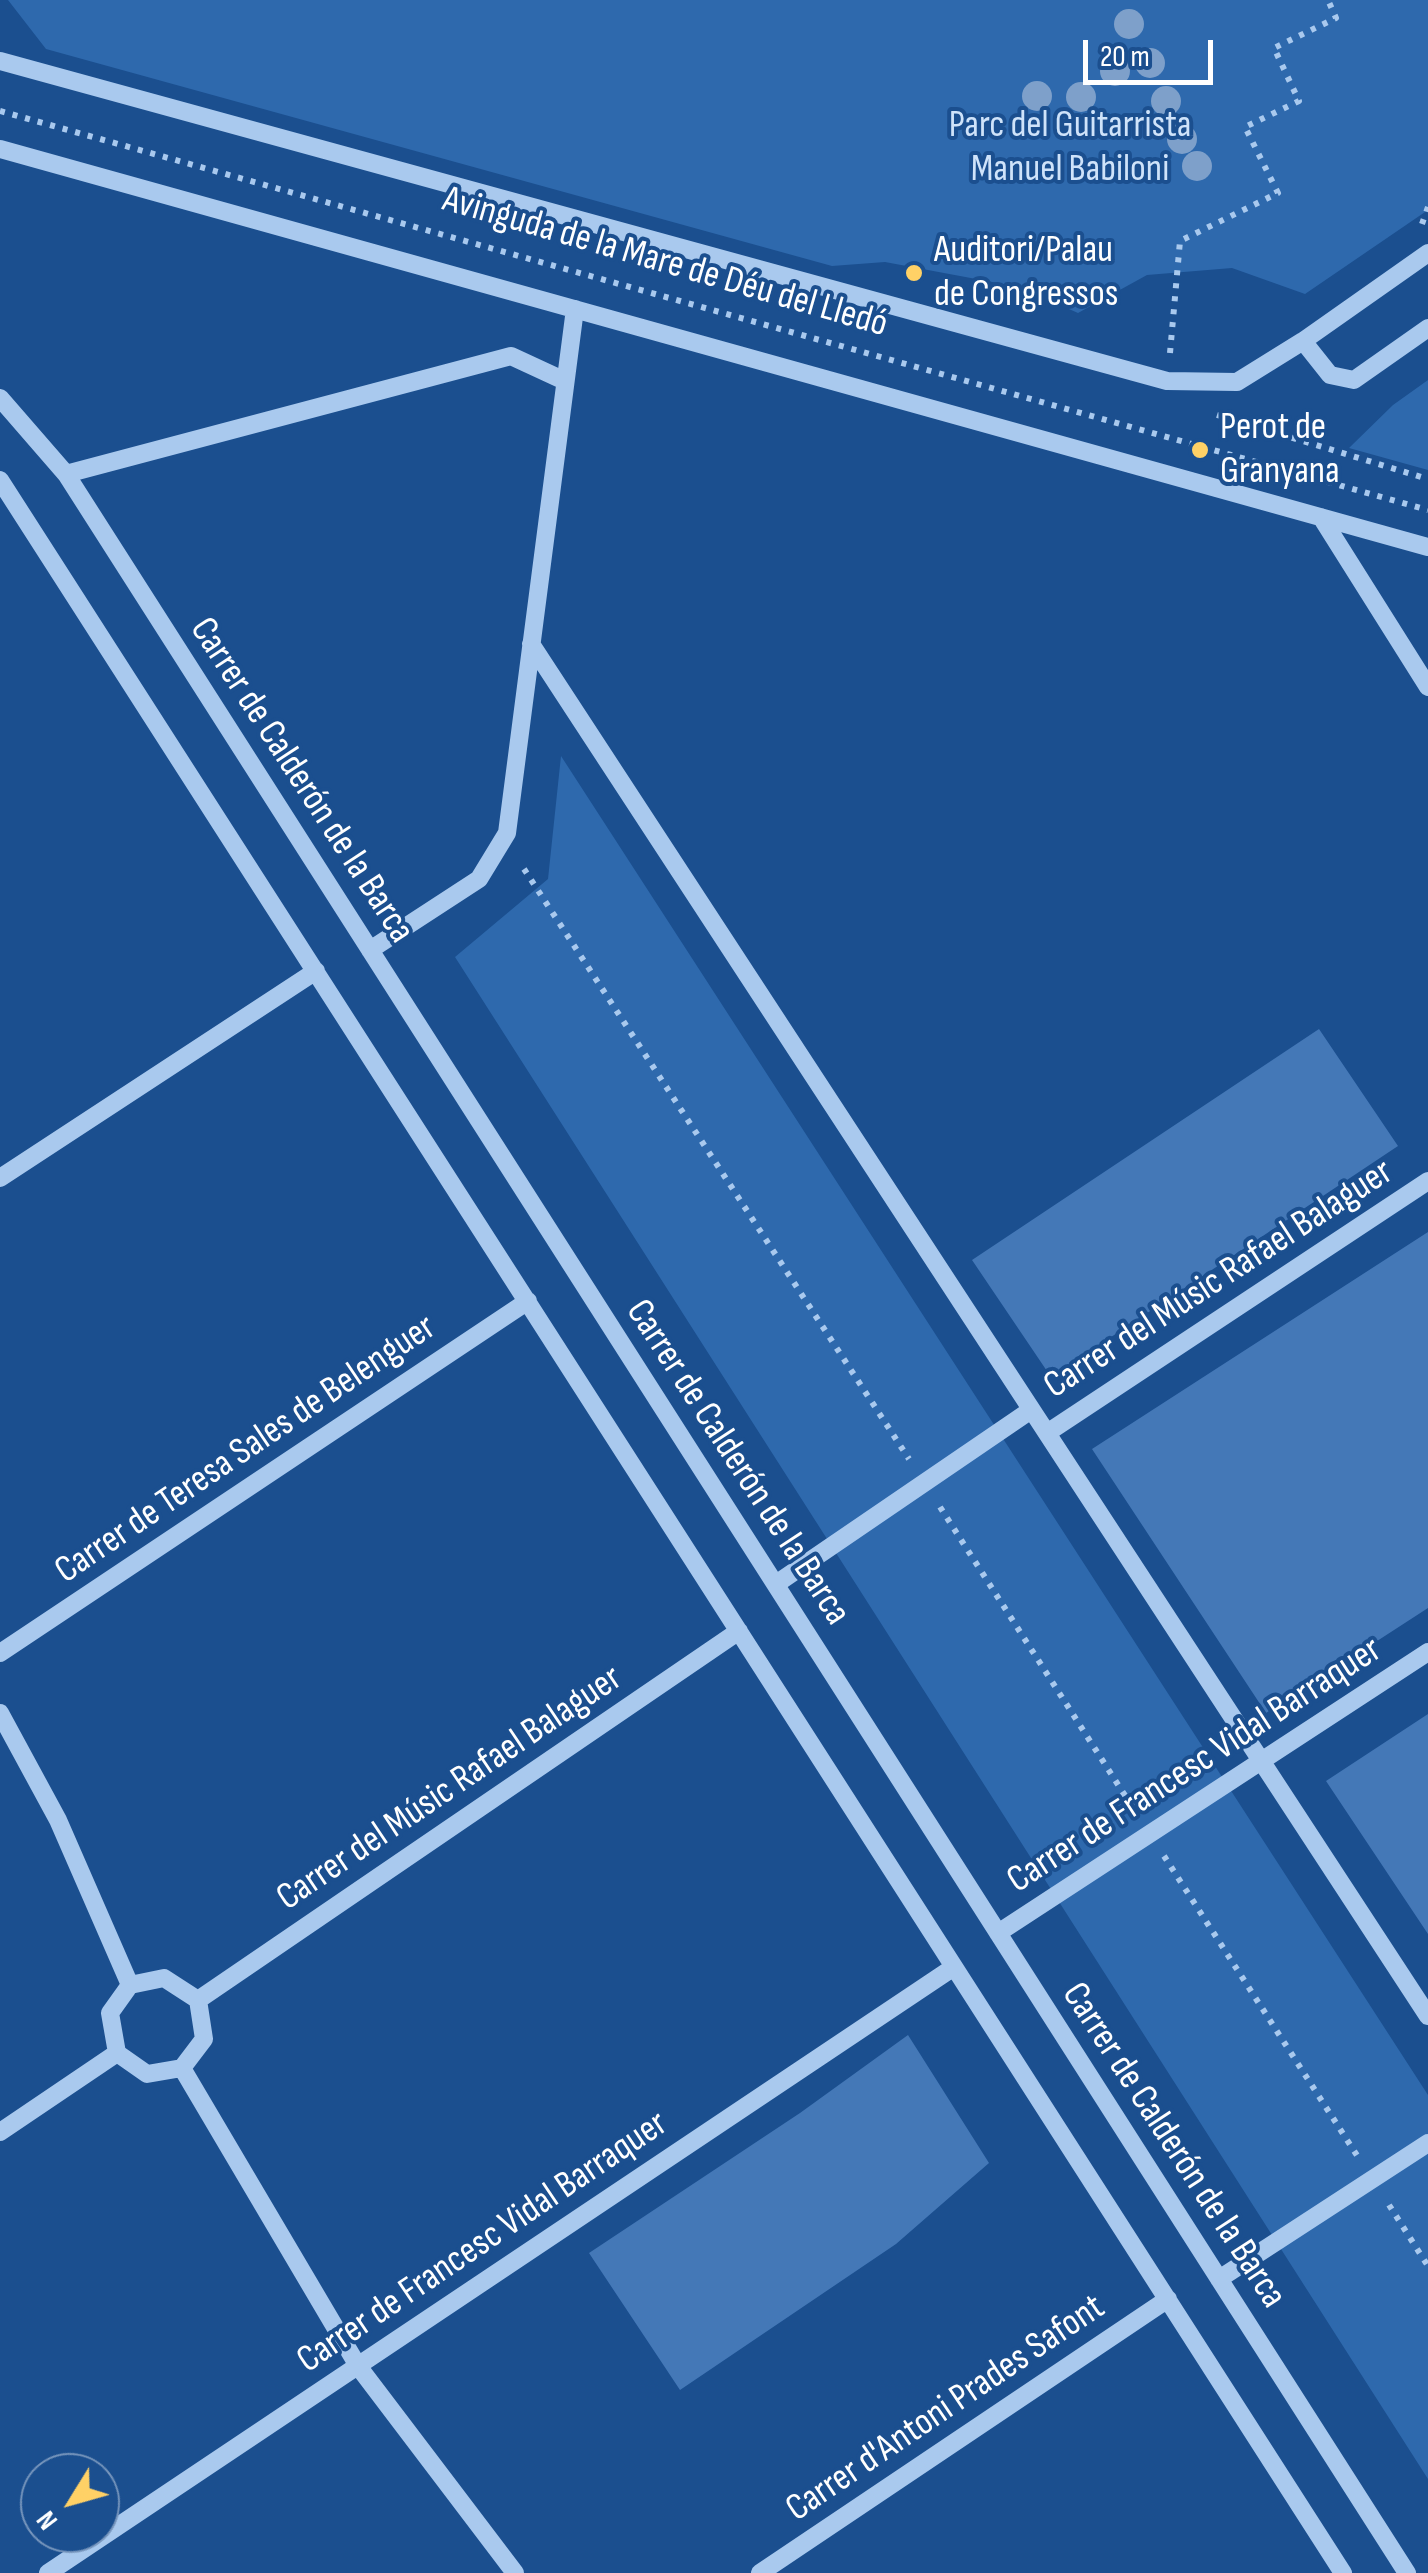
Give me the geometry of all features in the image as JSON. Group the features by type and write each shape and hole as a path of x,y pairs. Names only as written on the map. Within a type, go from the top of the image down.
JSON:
{"street":[{"name":"Avinguda de la Mare de Déu del Lledó","path":"0,61 1168,381 1237,382 1428,253"},
{"name":"Avinguda de la Mare de Déu del Lledó","path":"0,148 1428,547"},
{"path":"370,950 480,879 507,833 575,309"},
{"path":"1303,340 1330,375 1354,380 1428,328"},
{"path":"66,474 511,356 565,381"},
{"name":"Carrer de Calderón de la Barca","path":"0,398 66,474 1407,2573"},
{"path":"0,480 1343,2573"},
{"path":"1321,517 1428,687"},
{"path":"532,644 1428,2016"},
{"path":"0,1178 316,972"},
{"name":"Carrer del Músic Rafael Balaguer","path":"1047,1432 1428,1181"},
{"name":"Carrer de Teresa Sales de Belenguer","path":"0,1653 528,1301"},
{"name":"Carrer del Músic Rafael Balaguer","path":"776,1584 1032,1410"},
{"name":"Carrer del Músic Rafael Balaguer","path":"198,2000 739,1632"},
{"name":"Carrer de Francesc Vidal Barraquer","path":"998,1933 1428,1652"},
{"path":"0,1712 58,1820 130,1984"},
{"name":"Carrer de Francesc Vidal Barraquer","path":"48,2573 954,1966"},
{"path":"164,1978 198,2000 204,2039 182,2068 147,2074 116,2053 110,2013 130,1984 164,1978"},
{"path":"0,2132 116,2053"},
{"path":"182,2068 358,2366 515,2573"},
{"path":"1219,2279 1428,2143"},
{"name":"Carrer d'Antoni Prades Safont","path":"760,2573 1168,2300"}],"path":[{"path":"1168,381 1180,240 1278,193 1245,127 1299,101 1274,48 1336,18 1328,0"},
{"name":"Avinguda de la Mare de Déu del Lledó","path":"0,112 1428,510"},
{"path":"1337,454 1428,479"},
{"path":"524,870 925,1483 1428,2266"}],"green space":[{"name":"Parc del Guitarrista Manuel Babiloni","path":"8,0 1428,0 1428,210 1305,294 1232,268 1147,275 1078,313 1019,287 885,262 832,266 46,49"},
{"path":"1428,380 1428,470 1349,448 1393,405"},
{"path":"561,756 1428,2095 1428,2479 455,957 548,879"}],"building":[{"path":"1319,1029 1398,1146 1051,1377 972,1260"},
{"path":"1428,1232 1428,1608 1266,1713 1092,1449"},
{"path":"1428,1714 1428,1934 1326,1781"},
{"path":"908,2035 989,2163 896,2244 680,2390 589,2253 800,2113"}],"place":[{"name":"Auditori/Palau de Congressos","path":"914,273"},
{"name":"Perot de Granyana","path":"1200,450"}]}
